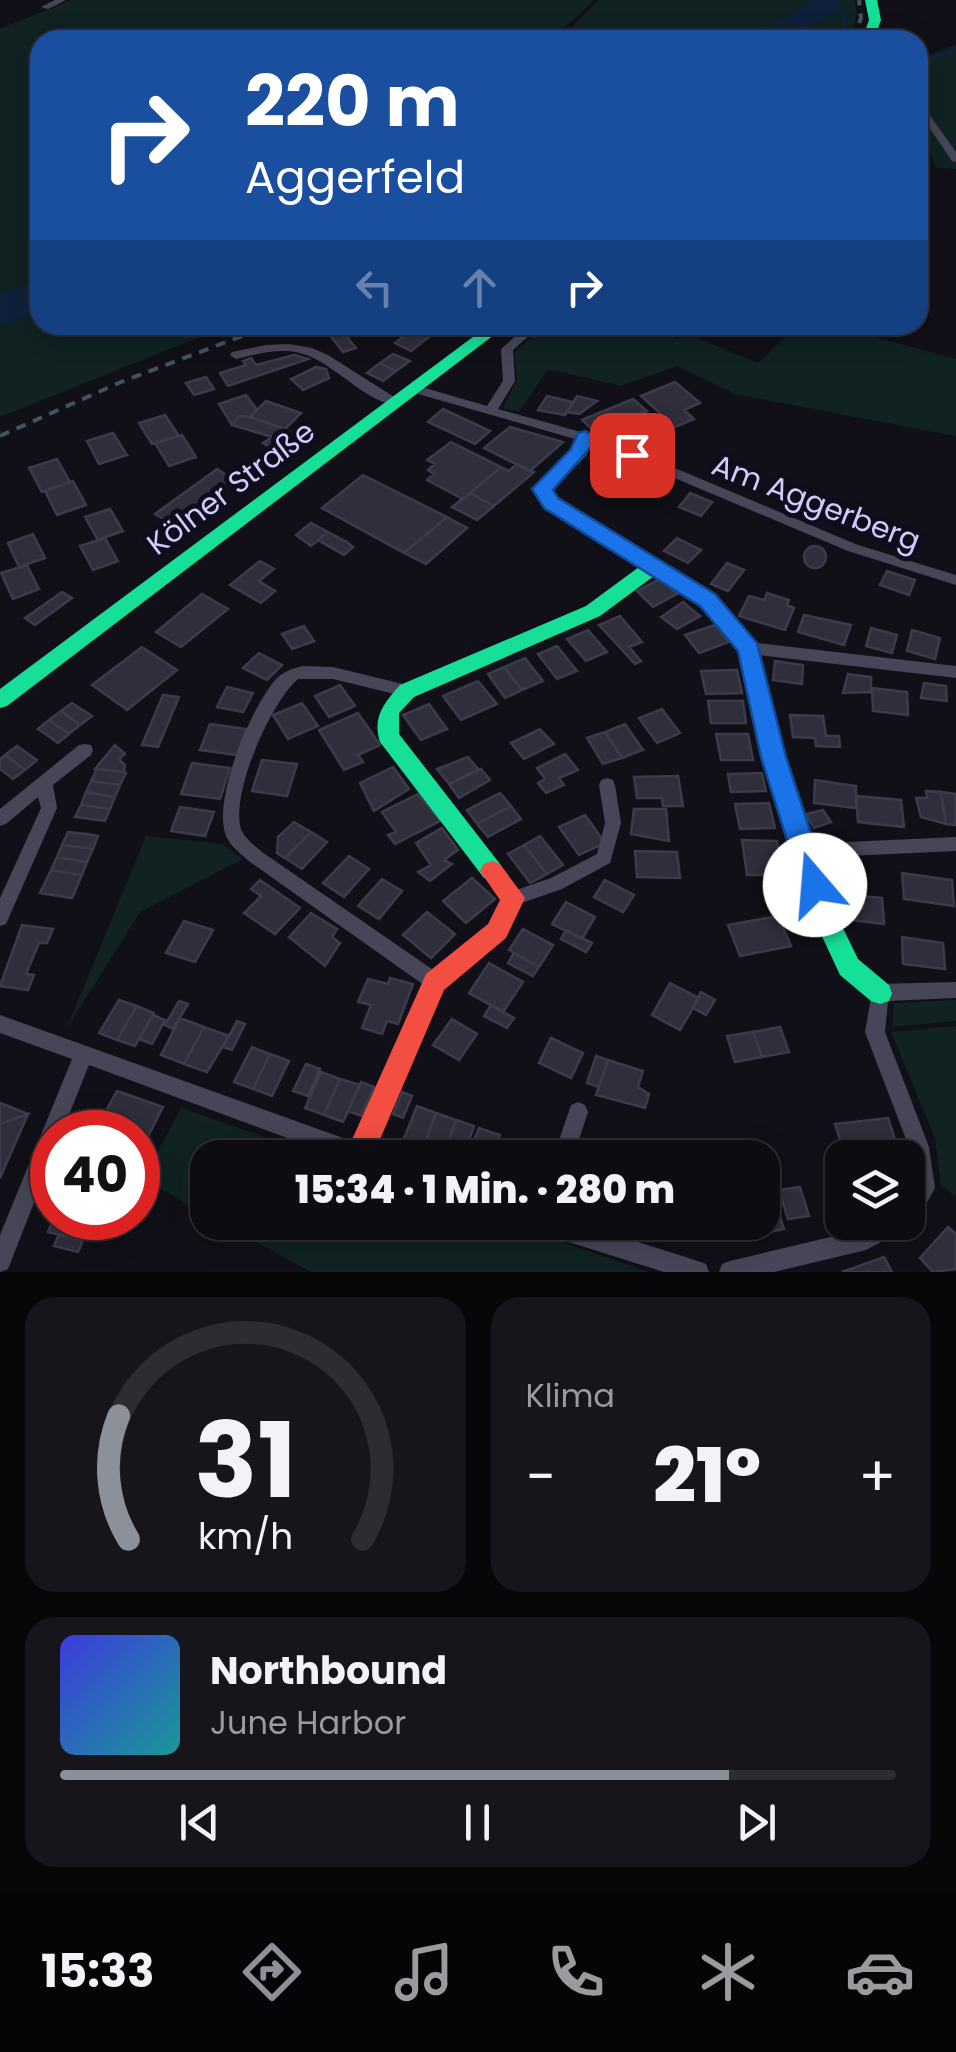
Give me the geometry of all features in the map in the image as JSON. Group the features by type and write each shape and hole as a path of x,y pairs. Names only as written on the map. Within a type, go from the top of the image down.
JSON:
{"street":[{"path":"45,7 62,0"},
{"path":"871,0 873,30"},
{"path":"928,118 956,159"},
{"name":"Kölner Straße","path":"0,700 486,335"},
{"path":"490,411 509,381 506,349 523,335"},
{"path":"236,355 260,348 316,350 396,402"},
{"name":"Am Aggerberg","path":"415,388 585,438 853,548 956,580"},
{"path":"585,438 580,451 542,489 551,503 708,600 749,648 773,757 826,920 849,967 880,993 956,990"},
{"path":"513,898 388,736 384,718 392,704 408,692 593,611 655,565"},
{"path":"749,648 956,672"},
{"path":"408,692 315,671 290,674 258,722 229,810 234,835 256,857 435,982"},
{"path":"0,819 84,750"},
{"path":"0,918 50,808 44,783"},
{"path":"371,1140 435,982 497,931 513,898 556,884 604,858 614,823 607,785"},
{"path":"804,851 956,844"},
{"path":"880,993 875,1032 915,1140"},
{"path":"0,1024 320,1140"},
{"path":"0,1260 84,1054"},
{"path":"569,1140 578,1112"},
{"path":"595,1240 698,1272"},
{"path":"730,1272 858,1240"}],"shaded area":[{"path":"71,0 594,0 562,30 30,30 30,335 205,335 0,417 0,29"},
{"path":"599,0 855,0 857,14 853,30 569,30"},
{"path":"956,45 956,169 936,168 928,147 928,55"},
{"path":"535,335 670,335 677,339 690,335 758,363 787,335 867,335 956,359 956,436 735,394 677,366 621,386 548,369 519,412 503,408 517,380 514,352"},
{"path":"146,836 222,844 243,859 140,912 66,1030"},
{"path":"956,1000 956,1021 892,1027 894,1003"},
{"path":"956,1026 956,1196 941,1186 935,1138 891,1032"},
{"path":"181,1108 272,1140 190,1140 190,1205 160,1189 160,1147"},
{"path":"252,1240 556,1240 649,1272 311,1272"}],"water":[{"path":"812,0 841,0 821,21 807,28 754,30 788,17"},
{"path":"30,283 30,316 0,326 0,293"}],"building":[{"path":"330,335 345,335 356,348 343,352"},
{"path":"406,335 430,336 411,351 395,343"},
{"path":"393,354 410,361 396,371 380,363"},
{"path":"294,355 308,359 228,386 220,373 246,365 243,361 251,358 256,365"},
{"path":"380,363 396,371 383,381 367,373"},
{"path":"316,367 326,369 329,378 303,390 291,379"},
{"path":"206,377 214,389 194,395 186,383"},
{"path":"675,382 700,403 684,410 694,419 639,442 627,431 663,416 641,396"},
{"path":"246,395 257,410 250,417 239,416 232,425 219,404"},
{"path":"547,396 573,402 565,415 538,410"},
{"path":"577,396 597,401 579,414 567,412"},
{"path":"633,399 647,411 595,432 582,420"},
{"path":"266,401 301,413 285,429 250,417"},
{"path":"443,409 490,431 475,444 428,422"},
{"path":"165,415 179,436 152,444 139,423"},
{"path":"239,416 285,429 272,437 232,425"},
{"path":"510,427 563,442 530,471 484,448"},
{"path":"285,429 307,442 285,456 263,443"},
{"path":"113,433 127,455 99,464 87,441"},
{"path":"182,435 196,457 169,466 155,443"},
{"path":"451,442 501,467 463,499 427,480 434,474 428,470 435,464 427,460"},
{"path":"57,459 70,482 42,492 29,468"},
{"path":"517,464 534,472 494,506 470,493 501,467 509,471"},
{"path":"217,469 232,478 170,523 155,514"},
{"path":"363,475 447,517 404,553 322,508"},
{"path":"73,481 86,505 57,515 45,491"},
{"path":"470,493 494,506 477,520 452,507"},
{"path":"690,493 712,502 701,516 679,507"},
{"path":"110,509 123,531 98,540 85,517"},
{"path":"447,517 467,528 426,564 404,553"},
{"path":"311,523 328,532 311,546 296,535"},
{"path":"328,532 353,547 344,555 318,540"},
{"path":"33,534 45,558 19,567 8,543"},
{"path":"105,538 118,561 93,570 80,546"},
{"path":"677,538 701,550 688,563 664,551"},
{"path":"815,546 823,549 823,565 815,568 807,565 804,557 807,549"},
{"path":"260,561 274,569 259,581 275,591 261,603 230,585"},
{"path":"727,563 744,570 728,591 711,584"},
{"path":"27,565 39,589 13,599 1,573"},
{"path":"887,571 915,580 909,595 880,585"},
{"path":"660,579 677,594 653,607 637,591"},
{"path":"62,592 72,598 35,625 25,618"},
{"path":"767,593 789,600 787,605 794,608 785,630 739,616 749,596 764,600"},
{"path":"202,594 228,609 181,647 156,632"},
{"path":"683,602 700,616 677,629 661,617"},
{"path":"804,615 851,625 844,645 798,632"},
{"path":"620,616 642,642 629,647 641,661 635,664 599,625"},
{"path":"715,625 729,642 699,653 685,635"},
{"path":"304,626 314,641 292,649 282,634"},
{"path":"871,628 897,635 892,653 866,646"},
{"path":"588,630 607,652 586,661 567,639"},
{"path":"912,630 940,638 935,659 907,651"},
{"path":"557,646 577,671 557,679 538,654"},
{"path":"142,647 177,670 127,710 92,685"},
{"path":"259,653 282,665 267,680 243,668"},
{"path":"525,658 543,681 522,690 504,667"},
{"path":"775,661 803,665 802,684 773,680"},
{"path":"504,667 522,690 505,698 488,674"},
{"path":"737,670 742,693 706,694 701,671"},
{"path":"848,674 871,677 871,692 843,693"},
{"path":"478,681 497,704 461,720 443,696"},
{"path":"924,683 946,686 947,701 921,698"},
{"path":"340,685 355,706 329,717 315,696"},
{"path":"227,687 253,693 243,712 217,707"},
{"path":"872,688 907,692 908,715 873,711"},
{"path":"163,695 179,697 158,747 142,745"},
{"path":"708,701 743,701 746,723 711,723"},
{"path":"72,703 92,716 80,725 61,711"},
{"path":"302,703 318,726 288,739 273,715"},
{"path":"429,704 447,729 421,740 403,715"},
{"path":"662,709 680,733 657,743 639,718"},
{"path":"61,711 80,725 69,734 49,720"},
{"path":"358,713 380,745 358,755 363,762 344,770 319,730"},
{"path":"790,715 823,716 826,736 839,736 840,747 816,746 815,738 793,737"},
{"path":"49,720 69,734 58,743 38,729"},
{"path":"210,724 246,729 237,755 200,750"},
{"path":"625,724 643,750 622,758 605,732"},
{"path":"540,729 554,744 524,759 511,743"},
{"path":"605,732 622,758 603,764 587,738"},
{"path":"716,734 748,734 753,760 721,760"},
{"path":"115,745 125,754 119,759 125,765 124,772 95,769"},
{"path":"17,746 37,760 25,770 5,755"},
{"path":"565,754 578,770 559,778 564,785 546,793 538,783 545,779 537,768"},
{"path":"5,755 25,770 13,779 0,769 0,759"},
{"path":"468,757 478,769 449,784 437,769"},
{"path":"262,760 297,764 287,796 252,791"},
{"path":"192,763 230,768 220,799 181,794"},
{"path":"393,767 409,789 374,811 360,783"},
{"path":"97,769 126,773 120,785 91,781"},
{"path":"481,769 490,780 459,798 449,784"},
{"path":"762,773 766,791 731,792 728,774"},
{"path":"678,776 683,806 663,806 662,798 637,798 634,777"},
{"path":"815,780 856,786 856,808 814,803"},
{"path":"91,781 120,785 115,797 86,792"},
{"path":"926,791 941,792 946,824 921,817 916,798 927,798"},
{"path":"86,792 115,797 110,809 81,805"},
{"path":"941,792 956,794 956,825 946,824"},
{"path":"500,793 511,806 477,824 467,810"},
{"path":"418,794 440,821 395,844 388,835 396,832 382,812"},
{"path":"856,796 901,800 904,827 858,822"},
{"path":"769,803 775,828 740,829 735,804"},
{"path":"81,805 110,809 105,821 75,817"},
{"path":"511,806 521,819 488,837 477,824"},
{"path":"180,807 214,812 205,836 171,831"},
{"path":"634,809 666,809 669,841 631,834"},
{"path":"823,810 831,822 814,828 806,814"},
{"path":"585,815 605,843 579,855 559,827"},
{"path":"294,822 311,832 285,858 277,853 278,837"},
{"path":"442,828 458,850 444,860 452,864 430,881 418,872 431,865 416,843"},
{"path":"68,832 98,836 93,849 62,845"},
{"path":"311,832 327,842 302,869 285,858"},
{"path":"540,836 563,865 547,874 524,845"},
{"path":"742,840 777,841 783,875 747,875"},
{"path":"62,845 93,849 87,862 57,857"},
{"path":"524,845 547,874 530,883 508,854"},
{"path":"635,851 677,852 680,878 637,877"},
{"path":"349,856 369,869 344,897 323,883"},
{"path":"57,857 87,862 82,875 51,870"},
{"path":"51,870 82,875 72,898 40,893"},
{"path":"902,873 952,880 954,906 904,899"},
{"path":"472,878 495,899 466,923 443,901"},
{"path":"382,879 402,891 379,919 358,906"},
{"path":"260,880 300,908 275,934 244,913 261,896 251,889"},
{"path":"605,880 634,895 623,912 594,897"},
{"path":"849,895 882,898 884,924 851,920"},
{"path":"566,902 595,917 582,939 552,924"},
{"path":"427,912 455,934 431,958 403,935"},
{"path":"311,913 337,929 332,937 340,943 325,966 289,937"},
{"path":"778,916 791,946 740,956 728,925"},
{"path":"184,921 213,930 195,962 166,953"},
{"path":"22,925 53,929 47,943 39,943 26,974 34,975 28,990 0,986"},
{"path":"523,929 553,945 539,967 509,950"},
{"path":"566,930 592,943 586,952 561,939"},
{"path":"902,937 943,943 945,969 903,964"},
{"path":"514,953 539,967 533,976 508,963"},
{"path":"489,963 523,982 503,1012 469,993"},
{"path":"390,978 413,984 398,1024 387,1021 382,1034 362,1028 371,1005 358,1002 368,979 388,984"},
{"path":"670,983 699,998 680,1030 652,1015"},
{"path":"701,992 715,1000 706,1015 693,1008"},
{"path":"119,1000 137,1006 117,1040 99,1033"},
{"path":"179,1001 188,1004 173,1029 165,1025"},
{"path":"491,1005 514,1018 507,1028 484,1016"},
{"path":"137,1006 154,1013 135,1046 117,1040"},
{"path":"153,1015 165,1020 152,1044 139,1039"},
{"path":"180,1018 204,1027 184,1064 161,1055"},
{"path":"452,1019 477,1034 459,1060 433,1045"},
{"path":"237,1021 245,1024 232,1050 223,1047"},
{"path":"204,1027 229,1036 207,1072 184,1064"},
{"path":"780,1027 789,1052 762,1057 753,1032"},
{"path":"753,1032 762,1057 735,1062 727,1036"},
{"path":"551,1038 583,1053 571,1078 539,1063"},
{"path":"252,1047 270,1054 253,1089 234,1082"},
{"path":"270,1054 289,1061 272,1096 253,1089"},
{"path":"596,1056 608,1060 599,1087 587,1083"},
{"path":"608,1060 643,1071 638,1087 649,1094 645,1108 596,1095"},
{"path":"306,1064 320,1069 308,1096 293,1091"},
{"path":"321,1072 340,1079 324,1115 305,1108"},
{"path":"340,1079 360,1085 343,1122 324,1115"},
{"path":"361,1082 374,1087 361,1116 348,1111"},
{"path":"117,1091 163,1107 160,1113 106,1110"},
{"path":"402,1092 412,1096 403,1118 393,1114"},
{"path":"0,1103 28,1114 0,1124"},
{"path":"417,1106 436,1113 426,1140 403,1140"},
{"path":"436,1113 456,1120 449,1140 426,1140"},
{"path":"28,1114 0,1178 0,1124"},
{"path":"888,1118 895,1140 840,1140 835,1124"},
{"path":"456,1120 474,1126 469,1140 449,1140"},
{"path":"479,1128 500,1135 498,1140 474,1140"},
{"path":"800,1187 809,1216 788,1219 780,1190"},
{"path":"948,1227 956,1234 956,1269 933,1272 920,1258"},
{"path":"56,1240 83,1240 78,1252 54,1246"},
{"path":"884,1257 892,1272 842,1272"}],"waterway":[{"path":"833,7 846,17 843,30"},
{"path":"928,61 956,48"}],"railway":[{"path":"857,30 861,18 859,0"},
{"path":"0,436 121,382 245,335"}],"traffic: fast":[{"path":"871,0 875,20 872,30"},
{"path":"0,700 486,335"},
{"path":"585,437 580,451 543,489 551,503 707,600 749,648 773,757 826,919 849,967 880,993"},
{"path":"492,871 388,736 389,711 407,691 593,611 655,565"}],"traffic: jam":[{"path":"366,1140 435,982 497,931 513,898 492,871"}],"route":[{"path":"632,455 585,438 580,451 542,489 551,503 708,600 749,648 773,757 815,885"}]}
